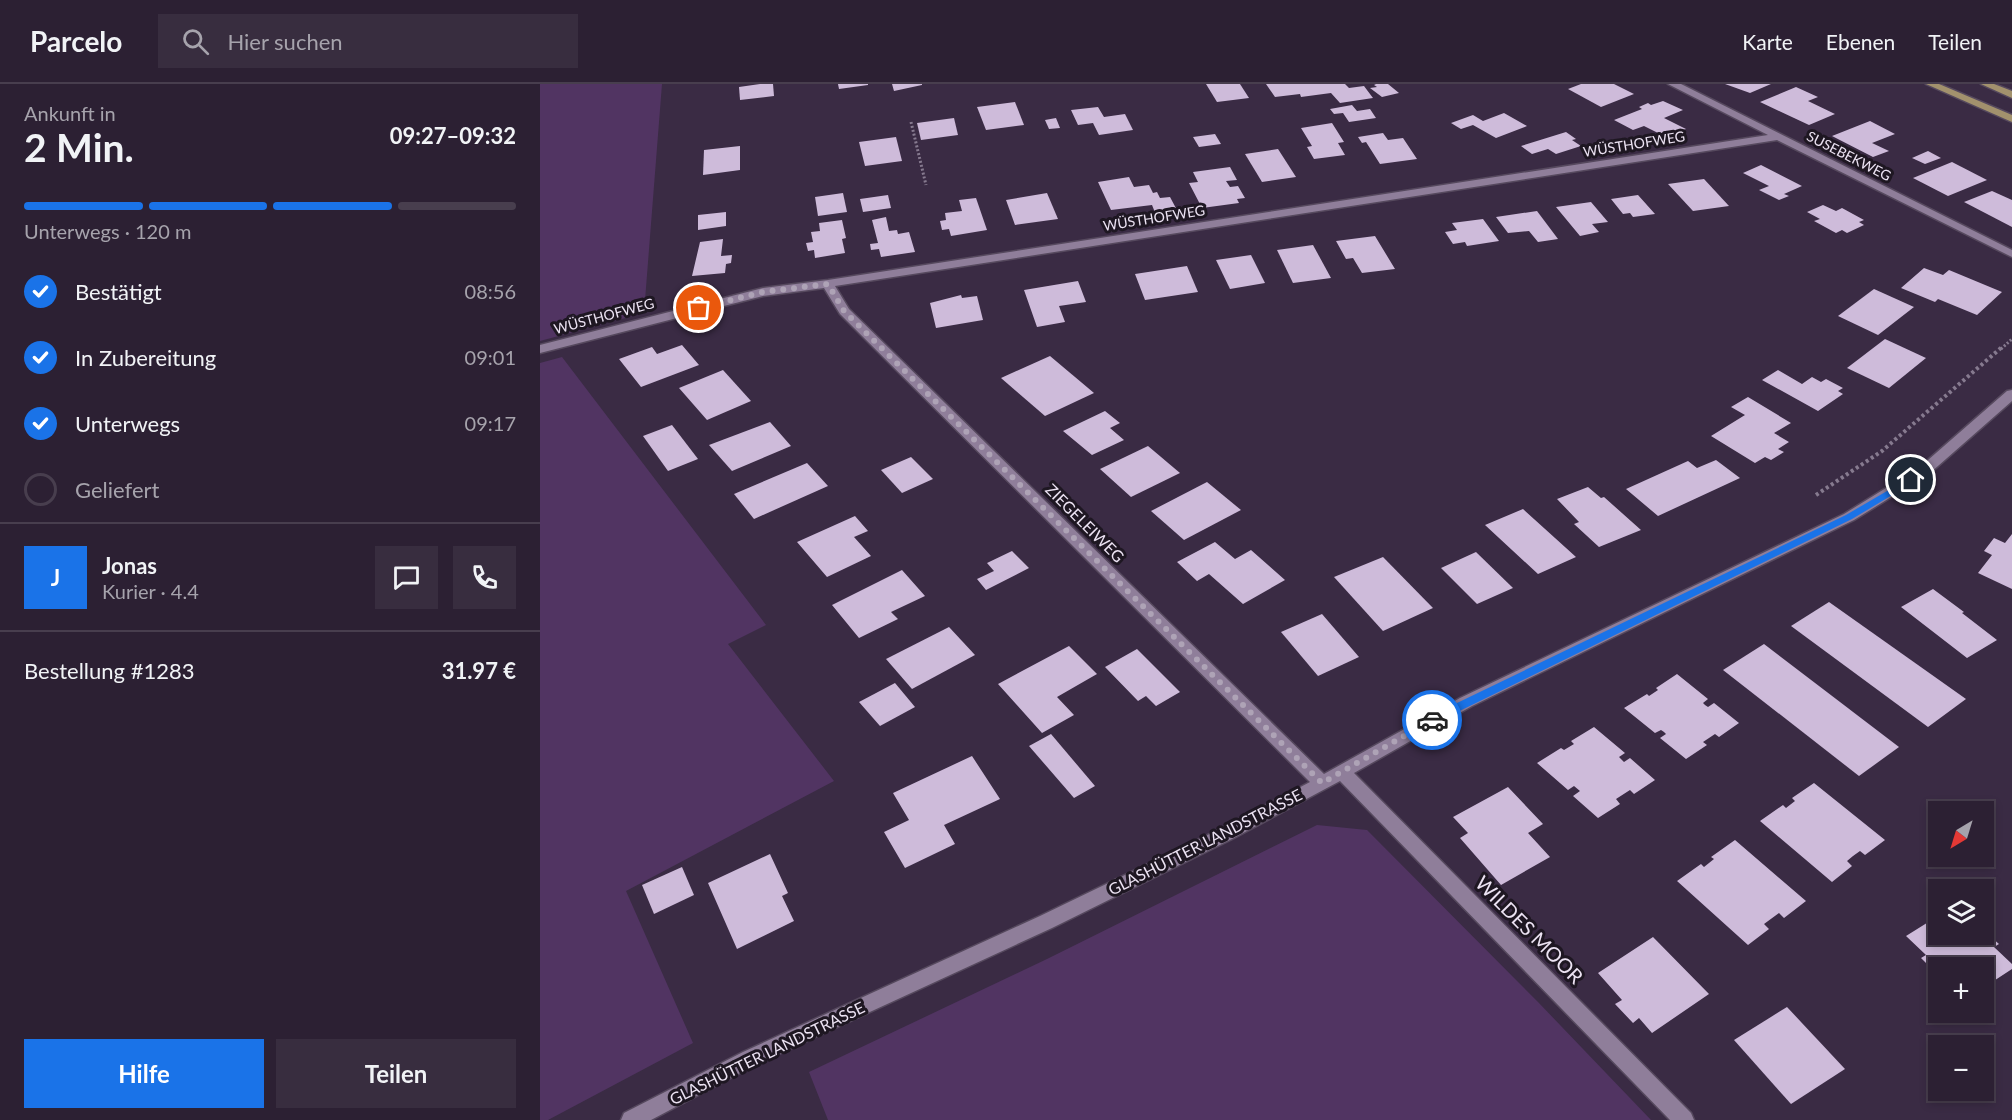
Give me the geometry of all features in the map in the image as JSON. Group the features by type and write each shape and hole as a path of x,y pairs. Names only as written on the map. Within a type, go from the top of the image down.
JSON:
{"main road":[{"path":"1931,84 2012,119"},
{"path":"1986,84 2012,95"}],"street":[{"name":"SUSEBEKWEG","path":"1673,84 2012,254"},
{"name":"WÜSTHOFWEG","path":"540,349 763,292 828,284 1777,137"},
{"name":"ZIEGELEIWEG","path":"828,284 844,311 1322,783"},
{"name":"GLASHÜTTER LANDSTRASSE","path":"631,1120 750,1058 1056,917 1226,834 1466,702 1788,547 1896,490 1934,463 2012,394"},
{"name":"WILDES MOOR","path":"1342,772 1684,1120"}],"path":[{"path":"911,122 926,185"},
{"path":"1816,495 1882,451 2012,339"}],"shaded area":[{"path":"540,84 662,84 644,313 540,341"},
{"path":"562,357 766,625 728,644 834,781 626,891 693,1043 548,1120 540,1120 540,363"},
{"path":"1317,825 1367,830 1538,1002 1651,1120 828,1120 809,1072 1047,959"}],"building":[{"path":"773,84 774,96 740,100 739,87"},
{"path":"838,84 868,84 868,85 839,89"},
{"path":"892,84 922,84 922,85 894,91"},
{"path":"1206,84 1240,84 1249,98 1217,102"},
{"path":"1266,84 1345,84 1349,88 1364,86 1373,98 1340,103 1331,93 1301,97 1300,94 1275,97"},
{"path":"1376,84 1388,84 1399,93 1382,97 1370,88 1377,87 1374,85"},
{"path":"1581,84 1614,84 1634,94 1601,107 1568,89"},
{"path":"1725,84 1771,84 1750,93"},
{"path":"1796,87 1818,97 1808,101 1835,114 1809,125 1760,102"},
{"path":"1663,101 1683,110 1664,118 1686,129 1666,137 1644,126 1633,130 1614,120 1642,109 1639,107 1648,103 1651,105"},
{"path":"1015,102 1024,125 986,130 977,107"},
{"path":"1352,105 1357,111 1370,109 1376,118 1349,122 1343,113 1334,114 1330,109"},
{"path":"1098,107 1104,117 1125,114 1133,130 1099,135 1093,123 1078,125 1071,110"},
{"path":"1504,113 1527,126 1496,138 1473,125 1461,129 1451,123 1473,115 1483,121"},
{"path":"954,118 958,135 921,140 917,123"},
{"path":"1056,118 1060,128 1049,129 1045,120"},
{"path":"1870,121 1895,134 1872,143 1889,151 1873,157 1832,136"},
{"path":"1332,123 1344,142 1338,143 1345,155 1314,159 1307,147 1312,146 1301,128"},
{"path":"1566,132 1581,146 1556,154 1548,149 1532,154 1521,146"},
{"path":"1383,133 1388,140 1403,138 1417,159 1380,164 1366,142 1362,143 1358,137"},
{"path":"1215,134 1221,144 1199,147 1193,137"},
{"path":"896,137 902,161 865,166 859,142"},
{"path":"740,146 740,170 703,175 704,150"},
{"path":"1278,149 1296,177 1262,182 1245,154"},
{"path":"1928,151 1941,158 1925,164 1912,158"},
{"path":"1952,162 1987,180 1948,196 1913,178"},
{"path":"1761,165 1802,186 1784,194 1789,196 1779,200 1759,190 1769,186 1743,173"},
{"path":"1230,167 1237,180 1226,181 1230,187 1238,186 1245,198 1237,199 1239,203 1202,208 1189,183 1198,182 1193,172"},
{"path":"1129,177 1134,187 1149,185 1153,193 1157,192 1160,198 1170,197 1178,212 1156,215 1152,205 1111,210 1098,182"},
{"path":"1704,179 1729,206 1693,211 1668,184"},
{"path":"1992,191 2012,200 2012,227 1964,202"},
{"path":"843,193 847,212 818,216 815,197"},
{"path":"1047,193 1058,219 1015,225 1006,200"},
{"path":"888,195 891,208 863,212 860,199"},
{"path":"1638,195 1655,214 1633,217 1630,213 1623,214 1611,199"},
{"path":"976,198 987,230 951,236 949,229 942,230 940,221 946,220 945,213 962,211 959,200"},
{"path":"1591,202 1608,222 1592,224 1599,232 1580,236 1556,207"},
{"path":"1823,205 1836,211 1842,208 1864,220 1859,222 1864,225 1847,233 1842,230 1836,233 1814,221 1820,219 1807,212"},
{"path":"1537,211 1558,239 1538,242 1529,231 1508,233 1496,217"},
{"path":"726,212 726,226 698,230 698,215"},
{"path":"886,217 889,231 897,230 898,234 909,232 915,252 881,257 879,249 871,250 870,244 878,243 872,220"},
{"path":"1483,219 1499,241 1467,246 1465,242 1453,244 1445,232 1457,230 1452,223"},
{"path":"842,220 846,238 842,239 845,253 815,258 814,250 808,251 806,243 813,242 811,232 820,231 819,223"},
{"path":"1375,236 1395,269 1362,273 1353,258 1346,259 1336,241"},
{"path":"723,239 721,256 732,255 731,263 726,264 725,273 692,276 700,242"},
{"path":"1313,245 1331,278 1293,283 1277,250"},
{"path":"1251,255 1265,283 1230,289 1216,260"},
{"path":"1187,266 1198,292 1145,300 1135,274"},
{"path":"1924,268 1943,275 1949,270 2002,292 1977,315 1938,299 1935,302 1901,288"},
{"path":"1078,281 1086,302 1059,306 1065,322 1037,327 1024,290"},
{"path":"1874,289 1914,307 1878,335 1838,316"},
{"path":"961,295 962,298 977,296 983,320 936,328 930,303"},
{"path":"1885,339 1926,358 1889,388 1847,368"},
{"path":"682,345 699,365 641,387 619,359 652,347 657,354"},
{"path":"1050,356 1094,393 1045,416 1001,378"},
{"path":"723,370 751,401 707,420 679,388"},
{"path":"1778,370 1802,384 1812,377 1821,382 1826,379 1843,388 1838,391 1843,394 1818,411 1762,380"},
{"path":"1748,397 1791,423 1774,433 1789,442 1778,449 1784,452 1771,460 1765,457 1755,463 1711,436 1745,415 1731,407"},
{"path":"1105,411 1120,423 1110,428 1124,440 1092,455 1063,431"},
{"path":"770,422 791,446 732,471 709,445"},
{"path":"672,425 698,459 668,471 643,436"},
{"path":"1148,446 1180,473 1131,497 1100,469"},
{"path":"911,457 933,479 902,493 881,470"},
{"path":"1716,460 1740,478 1658,516 1626,489 1688,461 1697,468"},
{"path":"807,463 828,486 754,519 734,494"},
{"path":"1207,482 1241,510 1184,540 1151,511"},
{"path":"1588,487 1601,498 1604,497 1641,530 1599,547 1574,524 1579,522 1557,499"},
{"path":"1523,509 1576,557 1538,574 1485,525"},
{"path":"855,516 868,531 854,537 871,556 827,577 797,542"},
{"path":"2012,534 2012,589 1978,573 1992,555 1984,551 1994,538 2005,543"},
{"path":"1215,542 1235,559 1251,550 1285,580 1243,604 1209,574 1197,581 1177,562"},
{"path":"1012,551 1029,568 986,590 977,579 994,571 987,563"},
{"path":"1476,552 1513,588 1477,604 1441,568"},
{"path":"1383,557 1433,608 1383,631 1334,577"},
{"path":"902,570 925,596 891,612 898,619 859,638 832,605"},
{"path":"1933,589 1997,640 1967,658 1901,607"},
{"path":"1829,602 1966,699 1928,727 1791,626"},
{"path":"1322,614 1359,657 1318,676 1281,632"},
{"path":"949,627 975,655 912,689 886,659"},
{"path":"1764,644 1899,747 1859,776 1723,670"},
{"path":"1069,646 1097,674 1057,697 1074,715 1042,733 998,684"},
{"path":"1137,649 1180,692 1156,706 1146,696 1138,701 1105,667"},
{"path":"1677,674 1708,699 1703,703 1705,705 1708,707 1714,703 1739,723 1719,737 1715,734 1703,742 1707,745 1686,759 1660,738 1666,734 1664,732 1661,730 1655,733 1624,708 1647,694 1649,696 1658,690 1656,688"},
{"path":"895,683 915,707 880,726 859,702"},
{"path":"1594,727 1625,753 1619,757 1624,762 1630,758 1655,780 1634,794 1630,790 1616,799 1620,804 1598,818 1573,796 1580,791 1574,786 1568,790 1537,763 1561,748 1564,750 1574,744 1571,741"},
{"path":"1051,734 1095,786 1074,798 1029,746"},
{"path":"972,756 1000,799 944,825 955,844 905,868 884,832 909,820 893,793"},
{"path":"1814,783 1885,840 1865,855 1860,851 1853,856 1847,861 1852,866 1832,882 1760,821 1783,805 1786,808 1795,801 1792,798"},
{"path":"1508,787 1543,824 1528,833 1550,857 1501,885 1460,838 1468,833 1453,817"},
{"path":"1735,840 1806,901 1784,918 1779,913 1764,924 1769,929 1748,945 1677,881 1701,864 1704,867 1714,859 1711,857"},
{"path":"770,854 788,893 782,896 794,921 737,949 708,883"},
{"path":"682,867 694,895 654,914 642,885"},
{"path":"1928,922 1928,945 1994,945 1994,940 1999,944 1994,947 2012,964 2012,969 1994,981 1994,957 1928,957 1928,965 1921,958 1926,955 1906,936"},
{"path":"1653,937 1709,994 1652,1033 1639,1018 1633,1023 1615,1004 1622,1000 1598,973"},
{"path":"1787,1007 1845,1069 1791,1104 1734,1040"}],"way so far":[{"path":"699,308 763,292 828,284 844,311 1322,783 1432,720"}],"route":[{"path":"1432,720 1849,517 1911,480"}]}
